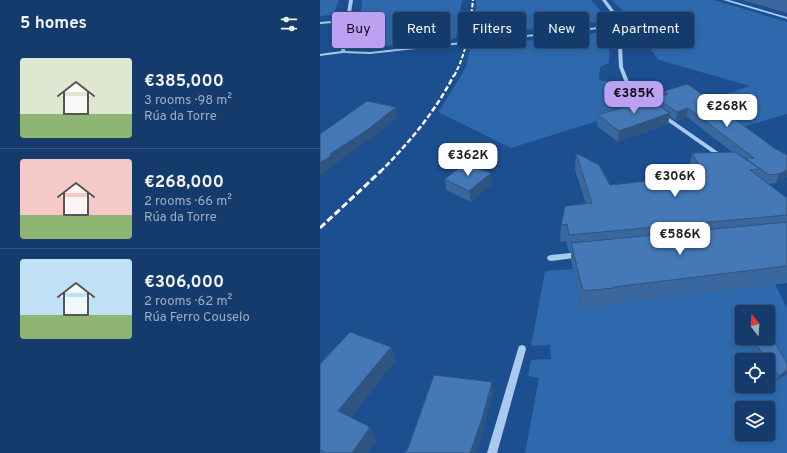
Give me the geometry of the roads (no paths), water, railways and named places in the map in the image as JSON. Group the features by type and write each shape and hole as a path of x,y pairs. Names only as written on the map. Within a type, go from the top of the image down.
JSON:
{"street":[{"path":"349,12 351,0"},
{"path":"604,0 614,12"},
{"path":"725,0 787,18"},
{"path":"320,23 332,22"},
{"path":"320,55 343,52 370,53 597,28"},
{"path":"343,52 344,48"},
{"path":"620,48 621,67 627,83 649,106 724,159"},
{"path":"551,258 590,254"},
{"path":"492,453 522,349"}],"railway":[{"path":"454,76 465,49 473,0"},
{"path":"381,171 421,126 447,89 454,75"},
{"path":"320,228 381,171"}]}
